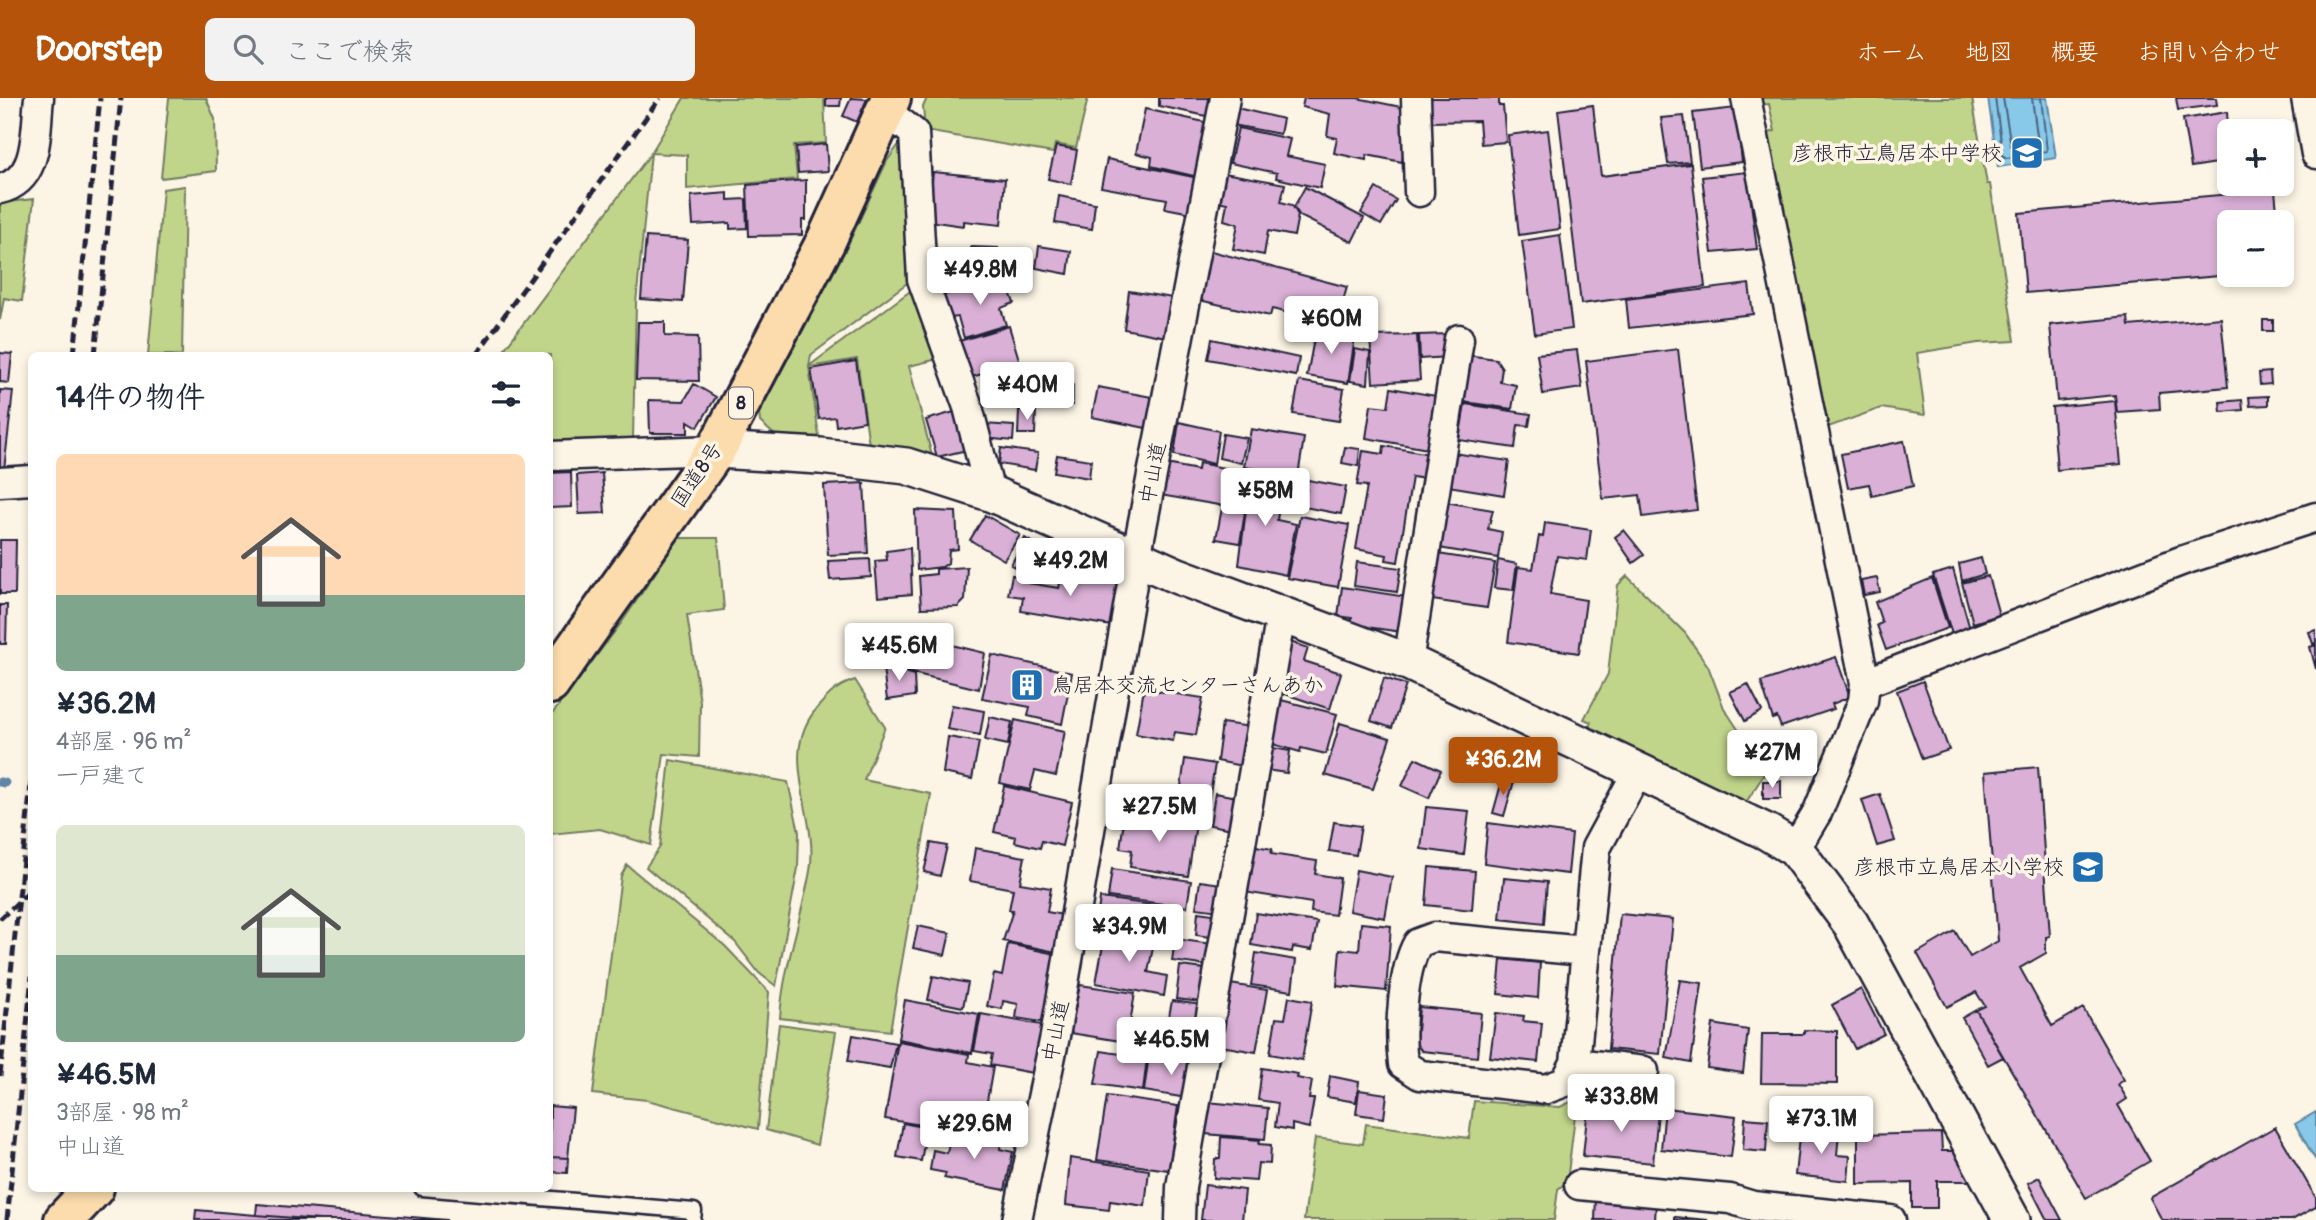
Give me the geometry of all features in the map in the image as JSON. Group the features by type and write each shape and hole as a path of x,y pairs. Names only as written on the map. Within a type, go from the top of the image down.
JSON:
{"highway":[{"name":"国道8号","path":"553,680 716,450 826,241 888,105"},
{"path":"64,1220 90,1192"}],"street":[{"path":"0,188 13,186 27,173 39,98"},
{"name":"中山道","path":"1017,1220 1055,1037 1137,559 1225,98"},
{"path":"1416,98 1419,192"},
{"path":"1746,98 1865,683 1863,701 1818,811 1795,849"},
{"path":"2306,98 2316,154"},
{"path":"888,105 914,133 922,279 968,407 990,493"},
{"path":"1408,662 1459,339"},
{"path":"553,456 716,450 832,457 906,466 990,493 1137,559 1408,662 1736,814 1795,849 1851,925 2012,1220"},
{"path":"0,482 28,481"},
{"path":"1865,683 2181,561 2316,517"},
{"path":"1180,1220 1181,1187 1281,615"},
{"path":"1585,951 1434,937 1418,943 1410,957 1401,1045 1403,1064 1420,1075 1546,1090 1565,1082 1575,1063 1597,848 1639,769"},
{"path":"1575,1063 1644,1071"},
{"path":"1579,1185 1730,1199 1753,1206 1891,1220"}],"lane":[{"path":"469,1192 694,1211 693,1220"}],"green space":[{"path":"169,98 206,98 215,119 216,171 161,178"},
{"path":"684,98 824,98 826,143 794,145 797,179 687,189 687,155 651,153"},
{"path":"927,98 1088,98 1076,148 1055,144 1053,153 925,131 923,107"},
{"path":"1756,98 1972,98 1987,184 1990,184 2015,341 1978,343 1917,353 1925,415 1881,408 1823,429 1763,135 1775,131 1769,104 1757,105"},
{"path":"905,136 915,277 811,355 809,366 917,286 946,357 909,366 933,460 869,445 857,359 809,367 820,443 777,437 760,422 759,413 846,249 887,161"},
{"path":"651,153 636,303 633,438 553,441 553,352 502,352"},
{"path":"185,186 182,352 148,352 163,189"},
{"path":"34,199 22,301 4,298 0,320 0,203"},
{"path":"679,538 718,538 724,610 687,615 700,702 699,757 664,754 651,845 600,829 553,834 553,713 622,622"},
{"path":"1627,576 1685,633 1708,666 1724,708 1747,743 1768,768 1745,804 1588,729 1591,722 1584,719 1608,674 1618,585"},
{"path":"855,680 885,727 864,780 931,794 890,1031 780,1018 785,981 810,871 811,850 799,765 800,745 806,726 818,707 834,690"},
{"path":"670,760 788,782 799,832 798,868 776,986 759,973 735,942 646,867 660,847"},
{"path":"627,865 725,946 769,992 758,1129 647,1100 593,1094 621,876"},
{"path":"779,1024 836,1032 817,1145 766,1130"},
{"path":"1577,1099 1567,1182 1558,1189 1554,1220 1304,1220 1315,1138 1363,1144 1366,1124 1469,1138 1474,1101 1560,1107"}],"water":[{"path":"1988,98 2047,98 2056,158 1998,167"},
{"path":"2316,1112 2316,1158 2315,1159 2295,1124"}],"building":[{"path":"826,98 841,98 840,106 826,106"},
{"path":"851,98 867,99 857,122 843,116"},
{"path":"1159,98 1215,98 1211,117 1159,106"},
{"path":"1304,98 1357,98 1411,109 1402,162 1367,155 1366,160 1334,153 1337,138 1327,136 1330,114 1302,107"},
{"path":"1427,98 1499,98 1499,106 1503,106 1506,142 1481,144 1479,121 1428,122"},
{"path":"2176,98 2216,98 2217,105 2178,110"},
{"path":"1593,105 1601,176 1691,164 1705,287 1581,304 1558,110"},
{"path":"1237,108 1283,119 1280,134 1233,125"},
{"path":"1736,108 1742,162 1700,167 1693,113"},
{"path":"1145,109 1209,123 1198,177 1151,166 1152,157 1136,153"},
{"path":"2227,112 2227,119 2217,119 2217,163 2191,167 2183,119"},
{"path":"1684,116 1690,162 1668,164 1661,118"},
{"path":"1238,128 1290,139 1286,156 1325,164 1320,188 1276,178 1277,173 1230,163"},
{"path":"1548,130 1560,229 1519,235 1508,135"},
{"path":"826,144 828,171 798,173 796,147"},
{"path":"1056,146 1077,150 1071,184 1048,179"},
{"path":"1107,159 1198,178 1191,213 1165,208 1167,199 1101,187"},
{"path":"933,172 1005,179 1001,225 964,221 964,226 928,221"},
{"path":"1747,172 1757,249 1712,253 1702,177"},
{"path":"1224,173 1285,184 1281,202 1292,205 1298,215 1294,236 1268,231 1264,255 1233,249 1238,224 1224,220 1227,203 1218,201"},
{"path":"806,180 806,220 802,220 802,235 749,236 747,185"},
{"path":"1305,187 1364,218 1352,242 1300,216 1294,207"},
{"path":"1376,188 1396,200 1381,225 1361,213"},
{"path":"728,193 728,200 746,199 747,228 730,229 730,223 693,225 691,196"},
{"path":"2217,195 2276,196 2277,210 2217,210 2217,276 2026,293 2019,213"},
{"path":"1059,196 1095,203 1092,229 1055,223"},
{"path":"1560,235 1572,329 1535,334 1522,241"},
{"path":"646,237 688,240 683,302 641,299"},
{"path":"1039,246 1071,251 1068,274 1036,268"},
{"path":"971,247 998,248 997,273 953,272 954,255 971,255"},
{"path":"1211,251 1347,287 1339,316 1360,321 1357,335 1295,323 1297,315 1272,309 1270,316 1199,300"},
{"path":"1005,278 1014,303 1001,308 1006,325 964,338 958,317 951,318 944,295"},
{"path":"1749,284 1753,314 1629,328 1626,299"},
{"path":"1129,291 1173,298 1166,337 1124,329"},
{"path":"2128,317 2129,326 2221,318 2228,387 2159,393 2160,409 2117,412 2115,395 2057,401 2050,325"},
{"path":"2263,320 2273,320 2273,331 2263,331"},
{"path":"638,322 665,322 665,336 698,337 699,381 636,380"},
{"path":"1009,326 1020,363 965,379 956,342"},
{"path":"1316,328 1355,337 1348,383 1307,376"},
{"path":"1448,334 1447,357 1420,359 1419,335"},
{"path":"1417,335 1420,380 1373,383 1370,336"},
{"path":"1212,339 1299,358 1296,376 1208,359"},
{"path":"1355,349 1370,352 1368,384 1350,381"},
{"path":"1678,349 1697,510 1643,517 1640,495 1603,499 1586,361"},
{"path":"1577,350 1582,388 1543,394 1537,354"},
{"path":"0,353 12,354 9,383 0,382"},
{"path":"1466,355 1496,359 1502,368 1500,382 1516,385 1512,409 1458,401"},
{"path":"856,361 865,421 836,426 835,417 819,419 811,369"},
{"path":"2270,372 2271,384 2260,385 2259,373"},
{"path":"1299,381 1344,389 1339,421 1293,414"},
{"path":"694,384 716,397 698,427 688,421 688,433 650,433 649,400 684,401"},
{"path":"1073,385 1073,405 1044,406 1043,386"},
{"path":"1098,387 1152,397 1146,428 1092,417"},
{"path":"1391,388 1436,396 1428,449 1366,438 1371,405 1388,407"},
{"path":"0,390 13,391 4,470 0,469"},
{"path":"2268,396 2268,405 2250,406 2249,397"},
{"path":"2242,400 2243,410 2221,412 2220,402"},
{"path":"2115,401 2121,464 2057,470 2052,407"},
{"path":"1465,404 1531,414 1529,426 1518,425 1515,448 1459,440"},
{"path":"961,410 971,449 937,457 926,420"},
{"path":"1019,410 1036,410 1035,434 1018,434"},
{"path":"1179,422 1219,431 1214,464 1174,455"},
{"path":"984,424 1014,426 1013,441 984,438"},
{"path":"1251,429 1304,438 1298,476 1244,467"},
{"path":"1223,434 1247,438 1241,463 1219,458"},
{"path":"1904,441 1913,486 1872,496 1869,484 1848,488 1841,454"},
{"path":"1384,446 1430,454 1426,479 1412,477 1398,562 1386,560 1387,555 1356,549 1367,486 1357,485 1363,451 1383,454"},
{"path":"1345,447 1360,449 1358,466 1342,463"},
{"path":"1001,448 1038,453 1035,470 999,464"},
{"path":"1453,453 1509,461 1504,495 1448,486"},
{"path":"1057,455 1091,460 1089,478 1054,472"},
{"path":"1199,463 1234,470 1232,485 1246,488 1242,509 1160,495 1166,464 1198,470"},
{"path":"1251,470 1276,475 1273,491 1281,493 1277,520 1296,524 1286,575 1239,565"},
{"path":"571,472 572,507 553,508 553,473"},
{"path":"602,473 605,513 579,514 577,475"},
{"path":"1308,480 1346,487 1341,514 1304,507"},
{"path":"864,483 868,553 828,555 824,485"},
{"path":"1445,502 1493,510 1488,529 1502,532 1498,558 1433,547"},
{"path":"1222,508 1245,512 1240,543 1216,539"},
{"path":"915,510 956,512 958,549 949,550 948,563 942,567 917,570"},
{"path":"985,515 1020,535 1004,560 970,540"},
{"path":"1300,516 1349,525 1338,587 1287,578"},
{"path":"1545,523 1591,530 1587,560 1557,556 1550,594 1586,600 1579,653 1508,642 1518,567 1533,569 1539,536 1543,537"},
{"path":"1624,530 1644,555 1633,563 1615,537"},
{"path":"1025,538 1042,548 1028,574 1011,565"},
{"path":"0,540 16,540 15,594 0,594"},
{"path":"910,548 912,594 878,597 875,561 887,560 886,551"},
{"path":"1432,553 1495,563 1487,608 1425,599"},
{"path":"1981,558 1985,574 1962,581 1959,564"},
{"path":"870,559 871,577 830,580 828,561"},
{"path":"1498,560 1517,564 1513,590 1494,588"},
{"path":"1357,562 1401,568 1397,592 1354,586"},
{"path":"967,567 965,600 958,607 921,608 919,576 936,574 936,569"},
{"path":"1953,569 1970,629 1952,634 1933,575"},
{"path":"1063,570 1118,580 1112,626 1021,611 1023,597 1008,595 1012,575 1029,578 1028,583 1059,588"},
{"path":"1988,576 1999,615 1973,623 1962,583"},
{"path":"1877,578 1880,592 1864,595 1861,581"},
{"path":"1932,578 1948,628 1886,650 1877,625 1882,623 1875,602"},
{"path":"1342,587 1407,597 1402,632 1352,625 1352,618 1338,616"},
{"path":"0,605 7,605 6,644 0,644"},
{"path":"2316,630 2316,643 2313,644 2309,632"},
{"path":"927,639 985,653 979,689 908,672 911,642 926,645"},
{"path":"1284,640 1308,648 1304,661 1341,673 1330,709 1270,689"},
{"path":"2316,645 2316,669 2310,647"},
{"name":"鳥居本交流センターさんあか","path":"992,655 1072,673 1062,724 1028,716 1030,707 982,698"},
{"path":"1836,657 1850,697 1832,704 1834,709 1781,727 1777,717 1773,719 1761,682"},
{"path":"907,665 907,673 914,675 915,696 887,700 883,668"},
{"path":"1384,678 1406,685 1392,728 1371,721"},
{"path":"1923,681 1949,750 1922,759 1897,691"},
{"path":"1748,684 1762,711 1745,721 1730,692"},
{"path":"1144,689 1203,698 1196,735 1175,732 1173,741 1136,734"},
{"path":"1277,699 1337,714 1326,754 1301,748 1300,752 1266,742"},
{"path":"952,705 984,711 980,735 947,729"},
{"path":"990,717 1012,722 1008,745 985,740"},
{"path":"1015,720 1065,731 1056,776 1035,771 1030,790 1000,783"},
{"path":"1222,723 1252,727 1247,767 1217,761"},
{"path":"1340,723 1390,738 1373,789 1325,775"},
{"path":"948,737 979,742 972,779 943,773"},
{"path":"1262,746 1290,751 1287,773 1258,769"},
{"path":"1415,758 1441,770 1429,798 1402,786"},
{"path":"1185,759 1215,764 1207,812 1178,807"},
{"path":"2038,767 2050,936 2046,937 2046,953 2020,968 2052,1026 2083,1008 2124,1080 2118,1084 2127,1099 2118,1105 2150,1161 2086,1198 1976,1010 1985,1006 1976,992 1947,1007 1917,953 1955,931 1970,957 1998,941 1985,772"},
{"path":"1503,777 1514,781 1504,816 1493,813"},
{"path":"1763,781 1781,781 1781,799 1763,799"},
{"path":"1004,786 1072,802 1062,846 1042,841 1040,848 1015,842 1016,837 994,832"},
{"path":"1215,793 1237,797 1232,829 1210,825"},
{"path":"1880,794 1895,841 1877,846 1862,800"},
{"path":"1426,807 1469,811 1464,855 1421,849"},
{"path":"1125,814 1196,824 1188,876 1130,867 1132,850 1120,848"},
{"path":"1334,822 1361,826 1356,855 1329,851"},
{"path":"1488,823 1572,834 1568,874 1484,863"},
{"path":"931,843 947,846 940,876 924,872"},
{"path":"1251,845 1272,849 1271,854 1317,861 1315,874 1340,878 1335,915 1311,912 1312,903 1244,892"},
{"path":"975,848 1025,857 1020,883 1051,888 1047,912 1068,916 1061,953 1003,941 1013,910 1009,910 1013,889 970,881"},
{"path":"1429,867 1475,871 1472,910 1426,905"},
{"path":"1112,869 1191,881 1187,907 1108,897"},
{"path":"1356,870 1392,877 1385,918 1349,911"},
{"path":"1504,878 1547,882 1544,924 1500,919"},
{"path":"1200,881 1222,884 1220,911 1196,908"},
{"path":"1100,898 1154,905 1151,934 1096,927"},
{"path":"1198,912 1220,915 1217,938 1196,935"},
{"path":"1256,913 1317,922 1312,950 1293,947 1292,952 1251,945"},
{"path":"1620,914 1673,919 1660,1054 1608,1049"},
{"path":"1361,923 1391,926 1386,991 1337,986 1340,949 1359,951"},
{"path":"918,926 950,933 945,955 913,948"},
{"path":"1106,929 1155,938 1148,972 1167,976 1164,996 1096,983"},
{"path":"1175,939 1212,944 1208,966 1172,961"},
{"path":"1008,944 1060,955 1047,1023 1016,1018 1018,1004 1003,1001 1002,1009 987,1006 994,974 1002,976"},
{"path":"1256,953 1296,960 1292,991 1251,985"},
{"path":"1501,959 1540,963 1538,998 1498,994"},
{"path":"1180,966 1213,970 1210,1003 1176,999"},
{"path":"933,976 968,983 963,1007 928,1000"},
{"path":"1680,980 1702,983 1691,1063 1666,1058"},
{"path":"1224,983 1267,990 1256,1052 1215,1045"},
{"path":"1080,985 1135,993 1127,1042 1070,1033"},
{"path":"1861,989 1884,1034 1855,1049 1832,1005"},
{"path":"1289,997 1312,1001 1302,1060 1270,1054 1276,1018 1285,1019"},
{"path":"905,1000 979,1014 972,1053 898,1039"},
{"path":"1172,1001 1210,1006 1205,1032 1167,1026"},
{"path":"1419,1007 1481,1013 1477,1057 1422,1051 1416,1044"},
{"path":"1976,1010 2003,1057 1988,1065 1962,1018"},
{"path":"1496,1013 1524,1016 1523,1021 1542,1023 1538,1062 1490,1057"},
{"path":"981,1014 1047,1026 1038,1074 990,1065 992,1054 974,1051"},
{"path":"1713,1024 1748,1030 1743,1073 1707,1068"},
{"path":"1131,1026 1168,1030 1166,1050 1128,1045"},
{"path":"1173,1029 1205,1033 1203,1051 1171,1047"},
{"path":"1804,1030 1837,1031 1837,1084 1761,1083 1762,1034 1804,1034"},
{"path":"853,1035 896,1043 890,1068 848,1061"},
{"path":"898,1041 969,1054 968,1062 993,1067 981,1135 885,1119"},
{"path":"1101,1051 1147,1058 1143,1091 1095,1084"},
{"path":"1149,1055 1198,1063 1193,1099 1144,1091"},
{"path":"1262,1068 1298,1074 1297,1078 1312,1081 1309,1099 1314,1099 1309,1128 1292,1124 1292,1130 1275,1127 1278,1103 1258,1100"},
{"path":"1330,1076 1359,1082 1356,1102 1327,1097"},
{"path":"1359,1090 1387,1094 1384,1118 1356,1114"},
{"path":"1107,1096 1178,1106 1169,1170 1097,1160"},
{"path":"1207,1102 1268,1108 1265,1139 1205,1134"},
{"path":"553,1106 573,1108 568,1158 553,1157"},
{"path":"1588,1106 1658,1112 1653,1163 1583,1156"},
{"path":"1665,1108 1736,1116 1731,1157 1661,1149"},
{"path":"1745,1118 1768,1120 1766,1152 1743,1150"},
{"path":"903,1123 927,1128 921,1161 897,1157"},
{"path":"2275,1127 2316,1198 2316,1207 2292,1220 2162,1220 2150,1198"},
{"path":"1800,1128 1839,1132 1837,1155 1850,1156 1848,1181 1795,1175"},
{"path":"951,1132 1001,1141 1000,1149 1013,1152 1005,1190 944,1178 946,1173 930,1170 933,1150 947,1153"},
{"path":"1941,1133 1942,1151 1953,1151 1970,1181 1937,1181 1937,1208 1912,1208 1912,1183 1858,1184 1858,1135"},
{"path":"1221,1137 1260,1140 1259,1144 1271,1145 1270,1164 1258,1163 1256,1181 1214,1178 1215,1159 1220,1158"},
{"path":"553,1157 568,1158 567,1173 553,1172"},
{"path":"1070,1158 1149,1170 1145,1206 1110,1201 1109,1210 1066,1205"},
{"path":"2039,1177 2062,1220 2047,1220 2028,1183"},
{"path":"1205,1185 1245,1190 1242,1220 1201,1220"},
{"path":"1596,1197 1656,1202 1655,1220 1595,1220"},
{"path":"257,1204 447,1220 320,1220 256,1215"},
{"path":"196,1210 256,1215 320,1220 195,1220"},
{"path":"1675,1217 1708,1220 1675,1220"}],"waterway":[{"path":"0,782 5,783"}],"railway":[{"path":"74,352 100,98"},
{"path":"95,352 121,98"},
{"path":"478,352 660,98"},
{"path":"0,1076 28,813"},
{"path":"0,919 28,893"},
{"path":"7,1220 28,1015"}],"place":[{"name":"彦根市立鳥居本中学校","path":"2027,153"},
{"name":"鳥居本交流センターさんあか","path":"1027,685"},
{"name":"彦根市立鳥居本小学校","path":"2088,867"}]}
